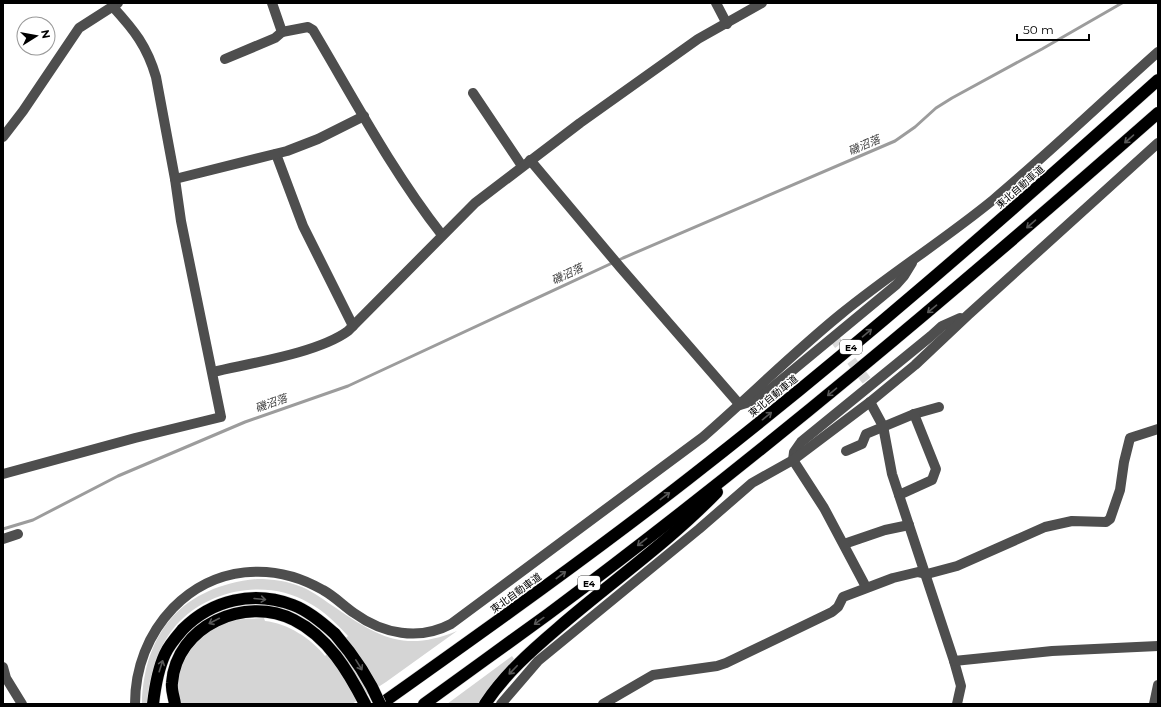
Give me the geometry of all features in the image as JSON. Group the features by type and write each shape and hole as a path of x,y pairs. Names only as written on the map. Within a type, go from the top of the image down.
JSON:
{"highway":[{"name":"東北自動車道","path":"381,704 530,598 687,480 778,407 965,250 1158,80"},
{"name":"E4","path":"424,704 546,616 750,458 979,269 1158,113"},
{"path":"485,704 496,687 523,659 588,602 691,519 750,458"},
{"path":"153,704 165,652 178,634 200,614 225,602 257,598 293,605 312,614 335,634 357,661 373,687 381,704"},
{"path":"175,704 171,684 179,655 198,632 212,622 228,615 263,611 280,614 305,627 326,644 343,666 366,704 482,623 530,598"}],"street":[{"path":"272,3 282,32"},
{"path":"716,3 727,24"},
{"path":"213,372 289,354 336,339 353,326 475,203 526,163 698,39 762,3"},
{"path":"3,137 23,111 79,28 116,5 137,34 152,62 156,77 175,179 181,221 221,417 135,438 3,474"},
{"path":"225,59 275,38 282,32 308,27 313,30 416,201 442,235"},
{"path":"135,704 137,678 141,661 149,643 168,613 182,600 200,587 216,579 237,573 270,571 287,574 324,590 355,614 382,629 412,634 438,631 459,618 676,457 740,405 759,384 840,315 953,232 994,199 1158,52"},
{"path":"473,93 526,163 615,261 740,405"},
{"path":"175,179 276,154 318,139 364,116"},
{"path":"501,704 513,688 538,661 699,529 752,483 793,460 870,402 915,365 1158,143"},
{"path":"276,154 303,226 353,326"},
{"path":"866,587 824,508 793,460 794,452 800,442 936,331 968,315"},
{"path":"870,402 884,426 892,474 927,574 954,661 961,686 957,704"},
{"path":"846,451 862,444 866,434 914,414 939,407"},
{"path":"899,495 932,480 936,469 914,414"},
{"path":"603,704 653,675 717,666 726,663 832,612 838,607 843,597 866,587 918,572 927,574 956,566 1045,527 1072,521 1106,522 1110,519 1120,490 1124,462 1130,438 1158,429"},
{"path":"844,544 885,530 909,525"},
{"path":"3,539 18,534"},
{"path":"954,661 1052,651 1158,646"},
{"path":"3,667 6,678 22,704"},
{"path":"1154,704 1158,685"}],"shaded area":[{"path":"257,579 269,579 291,583 302,587 366,627 394,639 408,641 423,640 457,631 386,682 352,704 180,704 178,690 179,675 187,656 193,647 209,632 227,622 240,619 264,618 265,621 290,628 306,638 325,656 348,636 335,622 320,610 293,596 277,591 259,589 225,594 208,601 193,610 173,629 166,639 156,660 150,682 147,704 142,704 145,678 151,655 160,634 173,617 189,602 209,591 231,583"},
{"path":"512,656 514,659 478,704 447,704"}],"waterway":[{"name":"磯沼落","path":"3,529 33,520 118,476 245,422 348,386 623,258 895,141 915,127 936,108 952,98 1122,3"}],"tunnel":[{"path":"833,337 870,385"}]}
